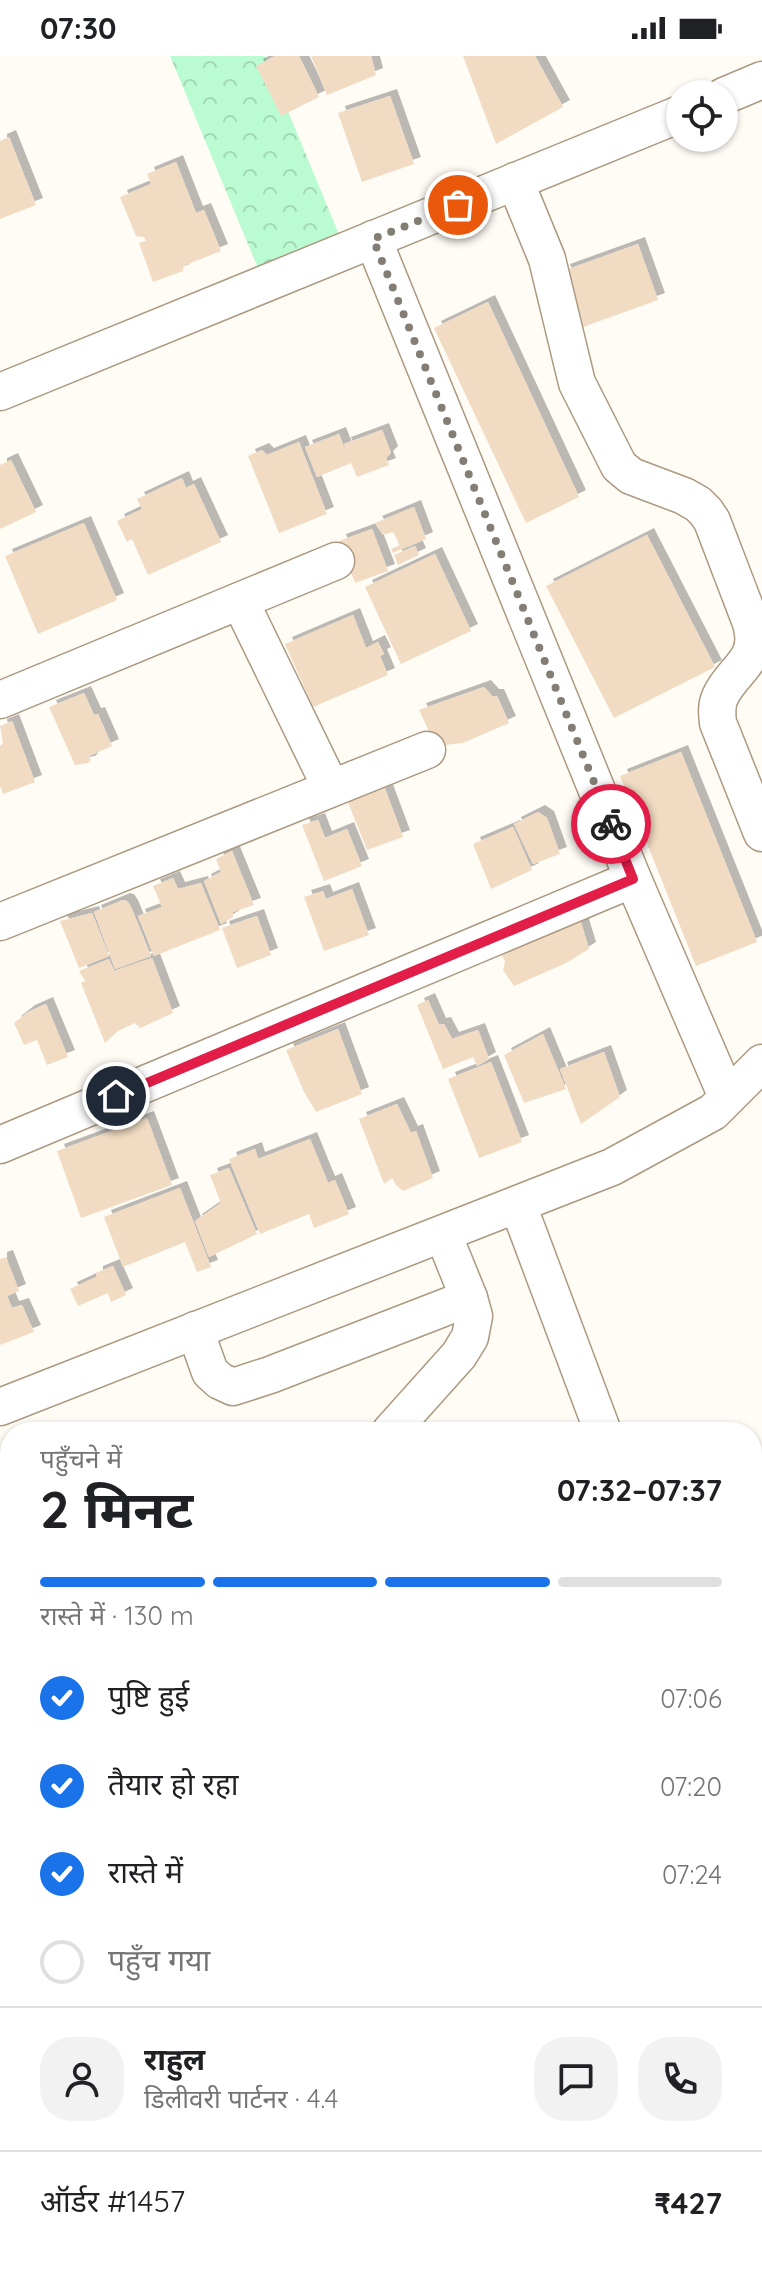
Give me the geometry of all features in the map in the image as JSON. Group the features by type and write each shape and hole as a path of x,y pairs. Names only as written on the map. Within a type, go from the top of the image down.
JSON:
{"street":[{"path":"738,90 762,80"},
{"path":"0,392 666,120"},
{"path":"515,181 547,259 577,383 619,466 631,476 684,496 706,512 751,623 755,635 754,648 748,661 720,696 717,709 718,723 762,833"},
{"path":"373,239 633,879 727,1097"},
{"path":"0,700 336,561"},
{"path":"240,601 331,788"},
{"path":"0,922 427,750"},
{"path":"0,1145 633,879"},
{"path":"0,1407 612,1167 713,1112 762,1063"},
{"path":"518,1205 599,1422"},
{"path":"399,1422 459,1355 470,1337 474,1316 443,1234"},
{"path":"195,1330 210,1372 233,1387 469,1298"}],"green space":[{"path":"170,56 265,56 343,244 262,278"}],"building":[{"path":"275,56 299,56 319,97 281,116 256,66"},
{"path":"311,56 371,56 376,75 327,95"},
{"path":"463,56 535,56 563,107 496,144"},
{"path":"390,96 414,164 362,182 338,113"},
{"path":"9,137 36,205 0,219 0,141"},
{"path":"176,162 196,213 204,210 221,251 183,266 183,271 153,282 139,243 146,241 144,237 136,236 120,197 151,184 147,174"},
{"path":"638,244 658,300 583,327 563,271"},
{"path":"488,302 579,497 526,523 434,328"},
{"path":"382,430 391,453 386,458 389,465 357,477 351,463 317,477 305,447 339,434 348,457 344,444"},
{"path":"299,442 327,514 279,533 248,456 262,450 267,455"},
{"path":"11,460 36,512 0,529 0,465"},
{"path":"182,478 186,488 194,484 221,542 148,575 132,539 127,542 117,521 142,509 137,499"},
{"path":"414,507 426,539 393,553 391,549 400,545 393,532 383,535 375,523"},
{"path":"84,523 117,600 38,634 5,556"},
{"path":"372,529 388,571 355,583 339,541"},
{"path":"647,535 715,667 614,718 546,586"},
{"path":"415,546 419,555 398,565 394,555"},
{"path":"435,554 471,631 401,664 365,587"},
{"path":"353,615 366,648 378,642 388,675 313,707 285,644"},
{"path":"484,687 492,696 497,696 509,723 463,743 436,746 419,710"},
{"path":"84,693 94,715 98,714 112,746 89,756 91,760 88,763 75,765 49,707"},
{"path":"12,721 35,782 3,794 0,786 0,746 3,743 0,726"},
{"path":"681,752 757,942 696,966 620,776"},
{"path":"384,786 403,837 367,850 347,800"},
{"path":"538,812 547,818 560,854 533,864 514,824"},
{"path":"318,820 325,838 347,829 362,866 324,881 302,825"},
{"path":"513,827 532,870 491,889 473,844"},
{"path":"232,851 254,905 233,912 233,917 221,924 204,881 221,872 216,859"},
{"path":"173,878 178,889 201,883 220,930 154,956 138,916 162,907 153,886"},
{"path":"352,889 369,935 324,951 304,897 323,891 326,899"},
{"path":"123,900 131,907 151,956 115,969 94,912"},
{"path":"575,903 589,949 514,986 503,970 505,962 495,940"},
{"path":"92,913 109,956 79,968 60,921"},
{"path":"257,916 271,955 237,968 222,928"},
{"path":"152,958 173,1013 140,1028 135,1023 118,1031 105,1043 79,971 109,959 114,971"},
{"path":"428,1000 439,1025 444,1024 452,1039 478,1030 489,1059 477,1066 473,1057 443,1069 417,1005"},
{"path":"46,1004 68,1057 47,1065 37,1040 24,1045 14,1023"},
{"path":"338,1029 362,1094 316,1112 286,1050"},
{"path":"543,1034 566,1089 524,1103 504,1055"},
{"path":"604,1052 620,1097 581,1124 560,1069"},
{"path":"491,1062 522,1142 479,1158 448,1079"},
{"path":"397,1104 411,1133 416,1131 433,1178 403,1191 392,1178 384,1184 359,1119"},
{"path":"147,1118 172,1185 81,1218 57,1151"},
{"path":"310,1139 328,1183 335,1180 349,1214 314,1228 309,1214 260,1234 229,1159 255,1149 258,1159"},
{"path":"229,1168 257,1234 209,1257 195,1221 221,1203 210,1175"},
{"path":"180,1188 211,1267 197,1272 185,1242 123,1267 104,1217"},
{"path":"6,1257 19,1291 7,1296 12,1308 22,1305 34,1332 0,1345 0,1259"},
{"path":"113,1266 126,1295 111,1302 108,1293 78,1306 70,1289"}],"way so far":[{"path":"458,205 373,239 611,824"}],"route":[{"path":"116,1096 633,879 611,824"}]}
